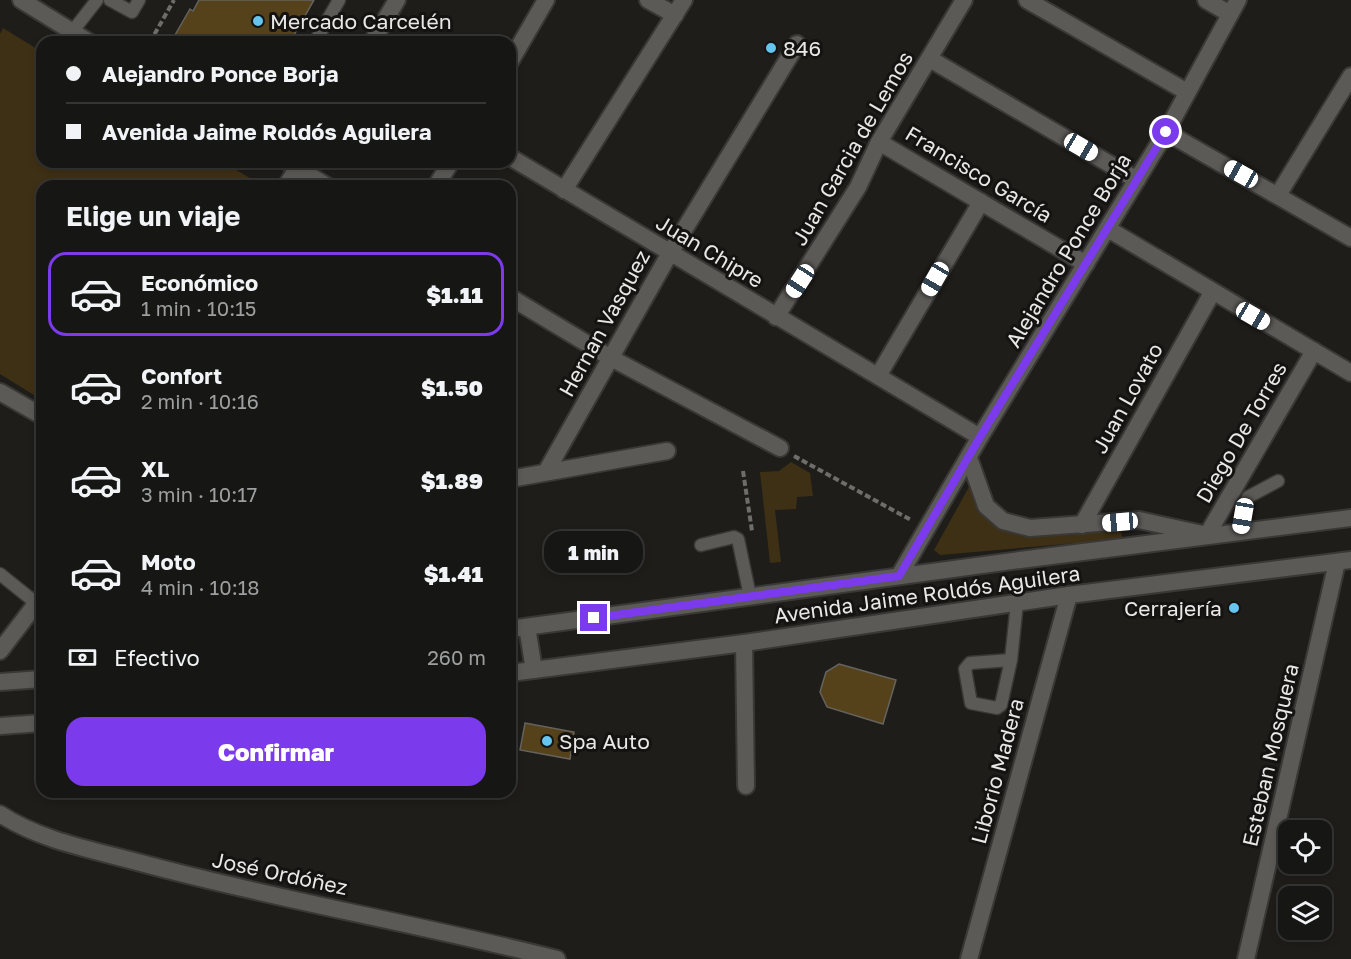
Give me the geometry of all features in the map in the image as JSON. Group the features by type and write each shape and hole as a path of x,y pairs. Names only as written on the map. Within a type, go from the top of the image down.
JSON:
{"street":[{"path":"21,0 79,36"},
{"path":"376,36 397,0"},
{"path":"516,52 546,0"},
{"path":"648,0 675,15"},
{"path":"564,190 684,0"},
{"name":"Juan Garcia de Lemos","path":"776,317 858,188 879,142 964,0"},
{"path":"1027,0 1187,92"},
{"path":"1206,0 1234,7"},
{"name":"Alejandro Ponce Borja","path":"899,576 980,437 1166,132 1234,7"},
{"name":"Hernan Vasquez","path":"546,472 670,253 797,44"},
{"path":"930,59 1137,180"},
{"path":"1278,195 1345,102 1351,76"},
{"path":"1166,132 1351,238"},
{"name":"Francisco García","path":"879,142 1086,264"},
{"name":"Juan Chipre","path":"516,161 980,437"},
{"path":"301,168 318,180"},
{"path":"878,376 981,202"},
{"path":"1108,229 1212,293 1314,351 1349,368"},
{"name":"Juan Lovato","path":"1082,525 1212,293"},
{"path":"516,301 611,357 780,448"},
{"name":"Diego De Torres","path":"1207,535 1314,351"},
{"path":"0,392 36,413"},
{"path":"516,478 667,451"},
{"path":"969,458 986,506 1003,521 1030,528 1139,520 1207,535"},
{"name":"Avenida Jaime Roldós Aguilera","path":"518,628 1207,535 1351,518"},
{"name":"Avenida Jaime Roldós Aguilera","path":"516,672 744,643 1069,595 1344,561"},
{"name":"Esteban Mosquera","path":"1246,959 1344,561"},
{"name":"Liborio Madera","path":"969,959 1069,595"},
{"path":"0,651 36,604"},
{"path":"518,628 534,670"},
{"path":"744,643 746,786"},
{"path":"0,682 36,679"},
{"path":"0,726 36,723"},
{"name":"José Ordóñez","path":"0,814 51,838 194,877 475,938 557,959"}],"lane":[{"path":"72,32 97,0"},
{"path":"110,0 132,12 139,0"},
{"path":"318,36 339,0"},
{"path":"1240,532 1248,497 1278,482"},
{"path":"701,546 734,537 738,539 750,597"},
{"path":"0,574 36,598"},
{"path":"1011,660 967,665 965,669 971,703 997,708 1001,705 1011,660 1017,603"}],"path":[{"path":"153,36 174,0"},
{"path":"780,448 927,529"}],"shaded area":[{"path":"3,28 36,48 36,168 233,168 253,180 36,180 36,396 0,374 0,34"},
{"path":"791,462 810,473 813,496 797,497 796,509 775,510 781,562 770,563 760,472 779,471"},
{"path":"969,487 979,511 999,526 1120,529 1123,539 940,555 934,550"}],"building":[{"path":"199,0 314,0 293,36 174,36 190,9 193,11"},
{"path":"839,664 896,680 883,724 827,707 820,692 826,672"},
{"name":"Spa Auto","path":"525,723 574,732 570,759 520,750"}],"place":[{"name":"Mercado Carcelén","path":"258,21"},
{"name":"846","path":"771,48"},
{"name":"Cerrajería","path":"1234,608"},
{"name":"Spa Auto","path":"547,741"}],"route":[{"path":"594,618 899,576 980,437 1166,132"}]}
